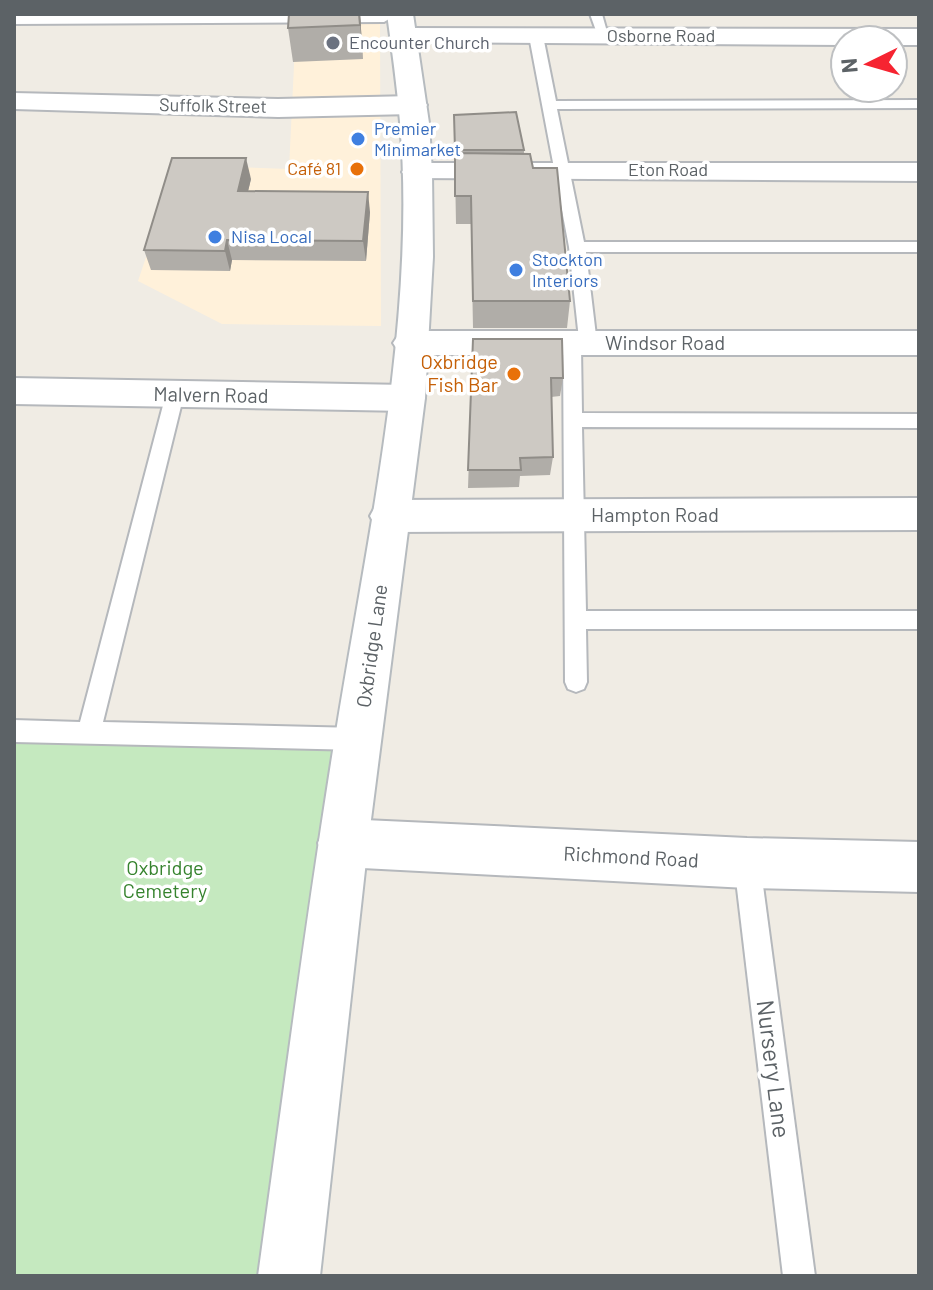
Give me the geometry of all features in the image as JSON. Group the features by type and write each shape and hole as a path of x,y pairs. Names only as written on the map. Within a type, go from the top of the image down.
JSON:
{"street":[{"path":"14,16 384,14"},
{"name":"Osborne Road","path":"402,25 536,36 600,25 690,25 919,37"},
{"name":"Oxbridge Lane","path":"289,1276 343,843 407,398 417,257 417,172 413,105 402,25"},
{"name":"Suffolk Street","path":"14,101 278,108 413,105"},
{"name":"Eton Road","path":"417,172 919,172"},
{"name":"Windsor Road","path":"411,343 919,343"},
{"name":"Malvern Road","path":"14,391 407,398"},
{"name":"Hampton Road","path":"390,516 919,514"},
{"name":"Richmond Road","path":"343,843 747,863 919,867"}],"lane":[{"path":"536,36 577,247 580,343 573,420 576,682"},
{"path":"549,105 919,104"},
{"path":"577,247 919,247"},
{"path":"89,732 175,394"},
{"path":"573,420 919,421"},
{"path":"575,620 919,620"},
{"path":"14,731 359,739"},
{"name":"Nursery Lane","path":"747,863 799,1276"}],"shaded area":[{"path":"380,20 381,326 222,324 138,281 177,165 289,169 296,24"}],"green space":[{"name":"Oxbridge Cemetery","path":"14,722 338,728 266,1276 14,1276"}],"building":[{"path":"289,14 359,14 360,25 288,28"},
{"path":"516,112 524,150 455,150 454,115"},
{"name":"Stockton Interiors","path":"455,153 530,154 533,168 557,168 570,301 473,301 471,196 455,196"},
{"path":"172,158 246,158 238,191 368,192 363,241 227,240 225,251 144,250"},
{"path":"473,339 562,339 563,378 551,378 553,457 520,458 521,470 468,470"}],"place":[{"name":"Encounter Church","path":"333,43"},
{"name":"Premier Minimarket","path":"358,139"},
{"name":"Café 81","path":"357,169"},
{"name":"Nisa Local","path":"215,237"},
{"name":"Stockton Interiors","path":"516,270"},
{"name":"Oxbridge Fish Bar","path":"514,374"}]}
